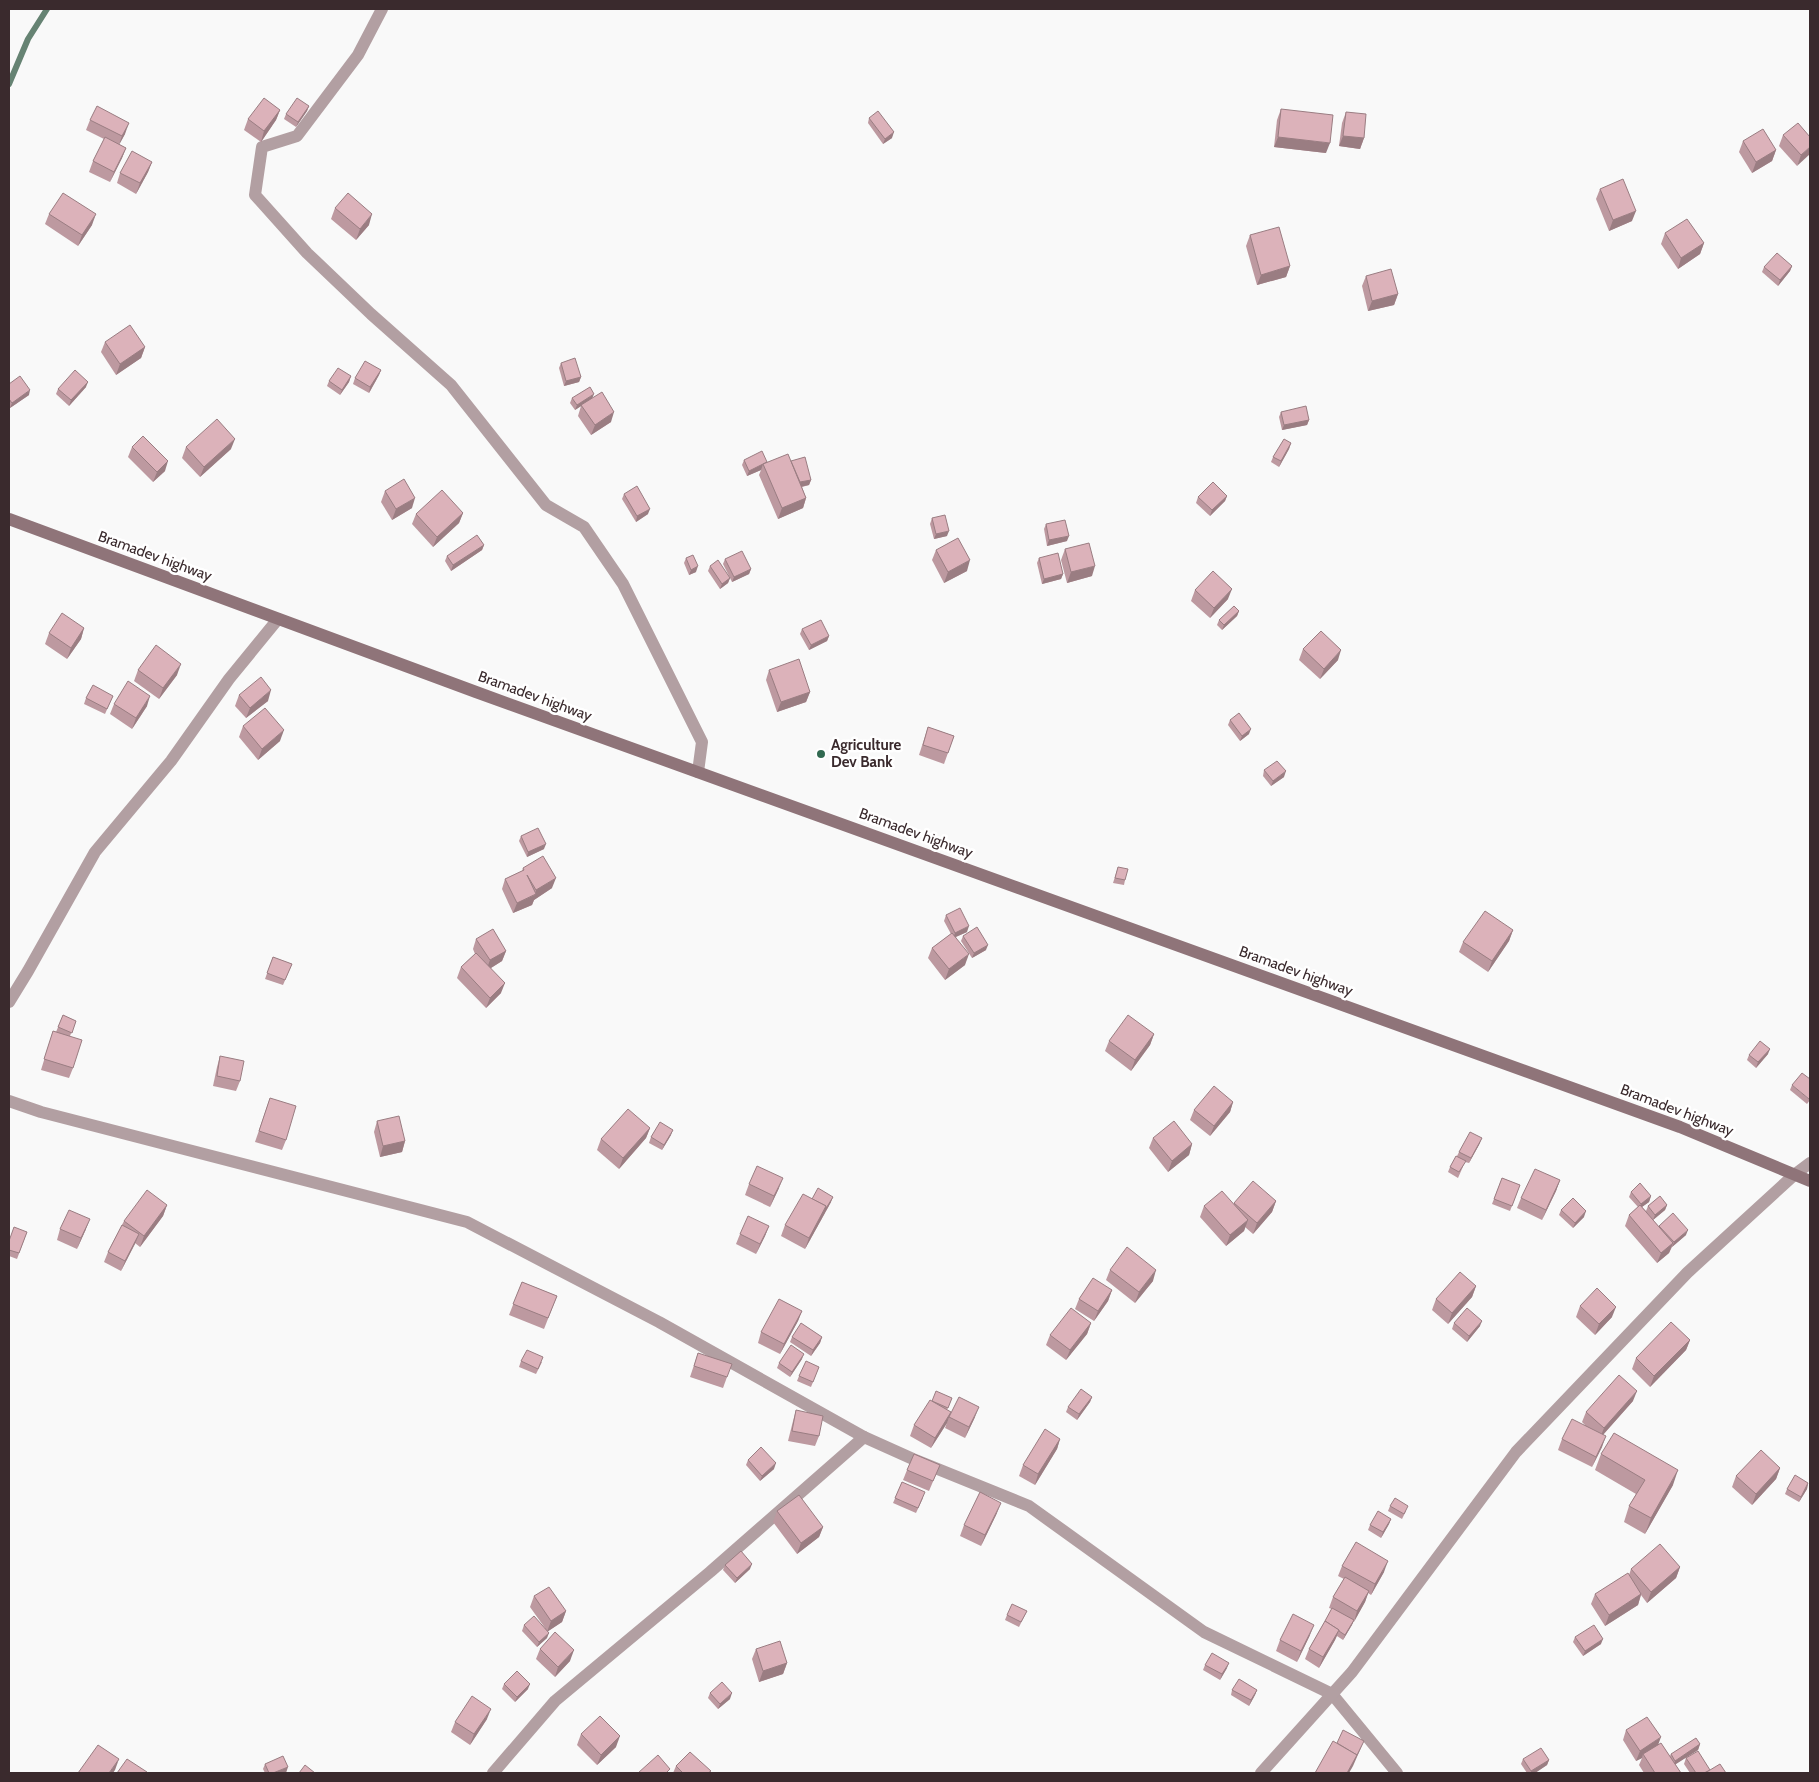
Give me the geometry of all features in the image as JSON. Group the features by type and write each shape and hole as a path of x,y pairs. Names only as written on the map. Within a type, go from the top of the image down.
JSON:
{"street":[{"path":"382,9 358,55 297,136 262,147 255,195 307,253 371,314 451,385 546,505 584,527 623,584 702,742 698,772"},
{"name":"Bramadev highway","path":"9,520 698,772 1680,1127 1810,1181"},
{"path":"9,1002 94,852 171,760 229,679 278,619"},
{"path":"9,1101 41,1112 467,1222 659,1322 864,1437 1029,1506 1204,1632 1332,1694 1397,1773"},
{"path":"1261,1773 1352,1672 1516,1452 1687,1273 1794,1175 1810,1163"},
{"path":"493,1773 555,1701 710,1572 864,1437"}],"building":[{"path":"264,98 280,110 264,131 248,119"},
{"path":"297,98 309,106 298,122 286,114"},
{"path":"97,106 129,123 122,136 90,120"},
{"path":"1281,109 1333,115 1330,143 1278,137"},
{"path":"878,111 894,132 885,139 869,118"},
{"path":"1346,112 1366,114 1364,138 1343,136"},
{"path":"1798,123 1810,137 1810,147 1801,155 1783,135"},
{"path":"1763,129 1776,150 1756,162 1743,141"},
{"path":"105,137 126,148 114,172 93,161"},
{"path":"132,151 152,162 140,183 120,173"},
{"path":"1623,179 1636,211 1613,220 1600,189"},
{"path":"63,193 96,214 82,235 49,214"},
{"path":"348,193 372,214 360,229 335,208"},
{"path":"1687,219 1704,243 1681,258 1665,233"},
{"path":"1279,227 1290,266 1261,275 1250,235"},
{"path":"1777,253 1792,266 1780,280 1764,267"},
{"path":"1391,269 1398,294 1372,301 1366,276"},
{"path":"130,325 145,347 120,364 105,342"},
{"path":"575,358 581,377 566,381 561,363"},
{"path":"365,361 381,370 370,387 355,378"},
{"path":"338,368 351,376 342,390 329,381"},
{"path":"75,370 88,382 71,400 58,389"},
{"path":"20,376 30,390 12,403 9,399 9,384"},
{"path":"590,387 594,394 577,405 572,398"},
{"path":"602,392 614,412 595,425 581,405"},
{"path":"1306,406 1309,420 1284,425 1281,412"},
{"path":"217,419 235,439 204,467 186,447"},
{"path":"143,436 168,461 157,472 132,447"},
{"path":"1284,439 1291,443 1281,461 1273,457"},
{"path":"762,451 767,462 749,471 744,460"},
{"path":"788,454 806,498 782,508 763,464"},
{"path":"805,457 811,480 800,482 791,461"},
{"path":"404,479 415,498 396,509 385,491"},
{"path":"1213,482 1227,496 1212,510 1198,497"},
{"path":"637,486 650,509 637,516 624,494"},
{"path":"442,490 463,513 437,537 416,514"},
{"path":"945,515 949,531 936,534 932,518"},
{"path":"1065,520 1069,536 1049,540 1046,524"},
{"path":"477,535 484,545 453,565 447,556"},
{"path":"958,538 970,560 948,572 936,550"},
{"path":"1089,543 1095,566 1071,572 1065,549"},
{"path":"742,551 751,569 734,577 725,559"},
{"path":"1058,553 1063,574 1044,579 1039,558"},
{"path":"693,555 698,566 691,570 686,558"},
{"path":"718,560 730,578 722,584 710,566"},
{"path":"1213,571 1232,589 1214,608 1195,590"},
{"path":"1234,606 1239,611 1224,625 1219,620"},
{"path":"62,613 84,628 71,648 49,633"},
{"path":"821,620 829,636 811,645 802,629"},
{"path":"1321,631 1341,650 1324,669 1303,649"},
{"path":"156,645 181,664 163,688 138,670"},
{"path":"799,659 810,692 781,702 769,670"},
{"path":"261,677 271,690 250,708 239,695"},
{"path":"128,681 150,696 136,718 114,704"},
{"path":"93,685 113,696 107,709 86,698"},
{"path":"265,708 284,730 262,749 243,726"},
{"path":"1239,713 1251,729 1242,736 1230,720"},
{"path":"928,727 954,736 948,753 923,745"},
{"path":"1277,761 1286,771 1273,781 1264,770"},
{"path":"538,828 546,844 528,852 521,836"},
{"path":"543,856 556,878 536,890 527,875 536,894 517,903 505,879 524,870 523,868"},
{"path":"1118,867 1128,869 1125,880 1115,878"},
{"path":"960,908 969,926 955,933 946,915"},
{"path":"1485,911 1513,930 1492,961 1463,942"},
{"path":"977,927 988,945 974,953 963,936"},
{"path":"493,929 506,951 490,960 476,939"},
{"path":"952,933 969,954 949,969 932,948"},
{"path":"476,953 505,983 490,998 461,967"},
{"path":"273,957 292,964 285,980 267,973"},
{"path":"63,1015 76,1021 72,1033 58,1027"},
{"path":"1128,1015 1154,1034 1135,1060 1109,1041"},
{"path":"53,1031 82,1040 73,1068 44,1059"},
{"path":"1760,1041 1770,1049 1758,1062 1749,1055"},
{"path":"220,1056 244,1061 240,1081 217,1076"},
{"path":"1802,1073 1810,1079 1809,1099 1792,1085"},
{"path":"1214,1086 1233,1102 1214,1126 1194,1110"},
{"path":"270,1098 296,1106 286,1140 259,1131"},
{"path":"628,1109 650,1128 623,1158 601,1139"},
{"path":"399,1116 405,1141 383,1146 377,1121"},
{"path":"1174,1121 1192,1144 1172,1161 1153,1138"},
{"path":"660,1122 673,1130 664,1145 651,1137"},
{"path":"1470,1132 1482,1138 1471,1158 1459,1152"},
{"path":"1456,1156 1466,1161 1459,1172 1450,1167"},
{"path":"757,1166 783,1178 774,1196 749,1184"},
{"path":"1535,1169 1560,1180 1546,1210 1521,1198"},
{"path":"1502,1178 1520,1185 1512,1206 1494,1199"},
{"path":"1253,1181 1276,1201 1257,1223 1234,1203"},
{"path":"1640,1183 1651,1196 1641,1204 1631,1192"},
{"path":"818,1188 833,1197 825,1210 826,1206 812,1199"},
{"path":"147,1190 167,1205 144,1236 124,1221"},
{"path":"1222,1191 1248,1220 1230,1235 1204,1206"},
{"path":"803,1194 826,1206 809,1238 785,1225"},
{"path":"1660,1196 1667,1205 1655,1215 1648,1206"},
{"path":"1573,1198 1586,1211 1575,1223 1561,1210"},
{"path":"1640,1205 1673,1243 1661,1253 1629,1215"},
{"path":"69,1210 90,1219 81,1238 60,1229"},
{"path":"1673,1213 1688,1230 1674,1242 1659,1226"},
{"path":"748,1216 769,1226 760,1244 740,1234"},
{"path":"122,1225 139,1234 125,1261 108,1252"},
{"path":"14,1227 27,1232 19,1253 9,1250 9,1241"},
{"path":"1127,1247 1156,1270 1139,1292 1110,1270"},
{"path":"1460,1272 1476,1286 1452,1313 1436,1299"},
{"path":"1093,1278 1112,1290 1098,1311 1079,1299"},
{"path":"522,1282 557,1296 548,1318 513,1304"},
{"path":"1597,1288 1616,1307 1599,1324 1580,1306"},
{"path":"779,1299 802,1311 784,1344 761,1332"},
{"path":"1071,1308 1091,1323 1070,1350 1050,1335"},
{"path":"1467,1308 1482,1321 1469,1336 1454,1323"},
{"path":"1671,1322 1690,1340 1654,1376 1636,1358"},
{"path":"801,1323 822,1337 813,1350 792,1337"},
{"path":"791,1345 804,1354 792,1372 779,1363"},
{"path":"527,1350 543,1357 538,1369 521,1361"},
{"path":"698,1353 732,1364 727,1377 694,1366"},
{"path":"806,1361 819,1367 813,1382 799,1376"},
{"path":"1619,1375 1637,1391 1604,1428 1586,1412"},
{"path":"1081,1389 1092,1397 1079,1414 1068,1407"},
{"path":"936,1391 952,1398 948,1408 932,1401"},
{"path":"959,1397 979,1407 969,1427 949,1417"},
{"path":"930,1400 951,1412 935,1438 914,1425"},
{"path":"796,1410 823,1416 819,1436 792,1431"},
{"path":"1572,1419 1606,1436 1596,1457 1562,1439"},
{"path":"1045,1429 1060,1439 1038,1474 1023,1465"},
{"path":"1614,1433 1678,1470 1651,1518 1629,1506 1645,1480 1601,1454"},
{"path":"761,1447 776,1463 762,1476 748,1460"},
{"path":"1761,1450 1780,1468 1756,1494 1736,1476"},
{"path":"914,1454 940,1465 933,1481 907,1470"},
{"path":"1795,1475 1808,1483 1801,1497 1787,1489"},
{"path":"902,1482 925,1492 918,1508 895,1498"},
{"path":"980,1492 1001,1503 985,1535 964,1525"},
{"path":"799,1495 823,1527 801,1543 777,1511"},
{"path":"1395,1498 1408,1506 1404,1514 1390,1506"},
{"path":"1378,1511 1391,1519 1383,1532 1370,1525"},
{"path":"1356,1542 1388,1561 1375,1584 1342,1566"},
{"path":"1660,1544 1680,1567 1651,1592 1631,1569"},
{"path":"741,1551 752,1564 737,1578 725,1565"},
{"path":"1628,1573 1641,1594 1609,1615 1595,1594"},
{"path":"1345,1577 1369,1591 1357,1611 1333,1597"},
{"path":"549,1587 566,1611 551,1621 534,1596"},
{"path":"1012,1604 1027,1611 1021,1622 1007,1615"},
{"path":"1332,1608 1354,1620 1345,1635 1325,1621"},
{"path":"1293,1614 1314,1625 1301,1651 1280,1640"},
{"path":"534,1616 549,1633 539,1642 524,1625"},
{"path":"1325,1621 1339,1630 1323,1657 1309,1649"},
{"path":"1594,1625 1603,1639 1585,1651 1575,1637"},
{"path":"555,1632 574,1650 558,1667 540,1649"},
{"path":"780,1641 787,1663 763,1671 756,1649"},
{"path":"1212,1653 1229,1663 1222,1674 1205,1665"},
{"path":"517,1671 530,1684 517,1697 504,1684"},
{"path":"1239,1679 1257,1690 1251,1700 1232,1690"},
{"path":"722,1682 732,1693 720,1704 710,1693"},
{"path":"472,1696 491,1709 474,1734 455,1722"},
{"path":"600,1716 620,1736 601,1755 581,1734"},
{"path":"1647,1717 1661,1737 1640,1751 1626,1730"},
{"path":"1343,1730 1364,1741 1357,1755 1337,1743"},
{"path":"1696,1738 1700,1744 1675,1761 1671,1754"},
{"path":"1333,1741 1357,1755 1347,1773 1315,1773"},
{"path":"1661,1743 1681,1773 1655,1773 1643,1754"},
{"path":"98,1745 119,1759 109,1773 78,1773"},
{"path":"1541,1748 1549,1760 1531,1771 1523,1759"},
{"path":"1698,1751 1710,1770 1704,1773 1696,1773 1686,1758"},
{"path":"690,1752 711,1771 708,1773 683,1773 676,1766"},
{"path":"658,1755 670,1769 666,1773 638,1773"},
{"path":"283,1756 288,1767 269,1773 265,1764"},
{"path":"127,1759 147,1772 147,1773 117,1773"},
{"path":"1720,1764 1726,1773 1705,1773"},
{"path":"305,1765 315,1773 299,1773"}],"waterway":[{"path":"9,84 28,39 47,9"}],"place":[{"name":"Agriculture Dev Bank","path":"821,754"}]}
